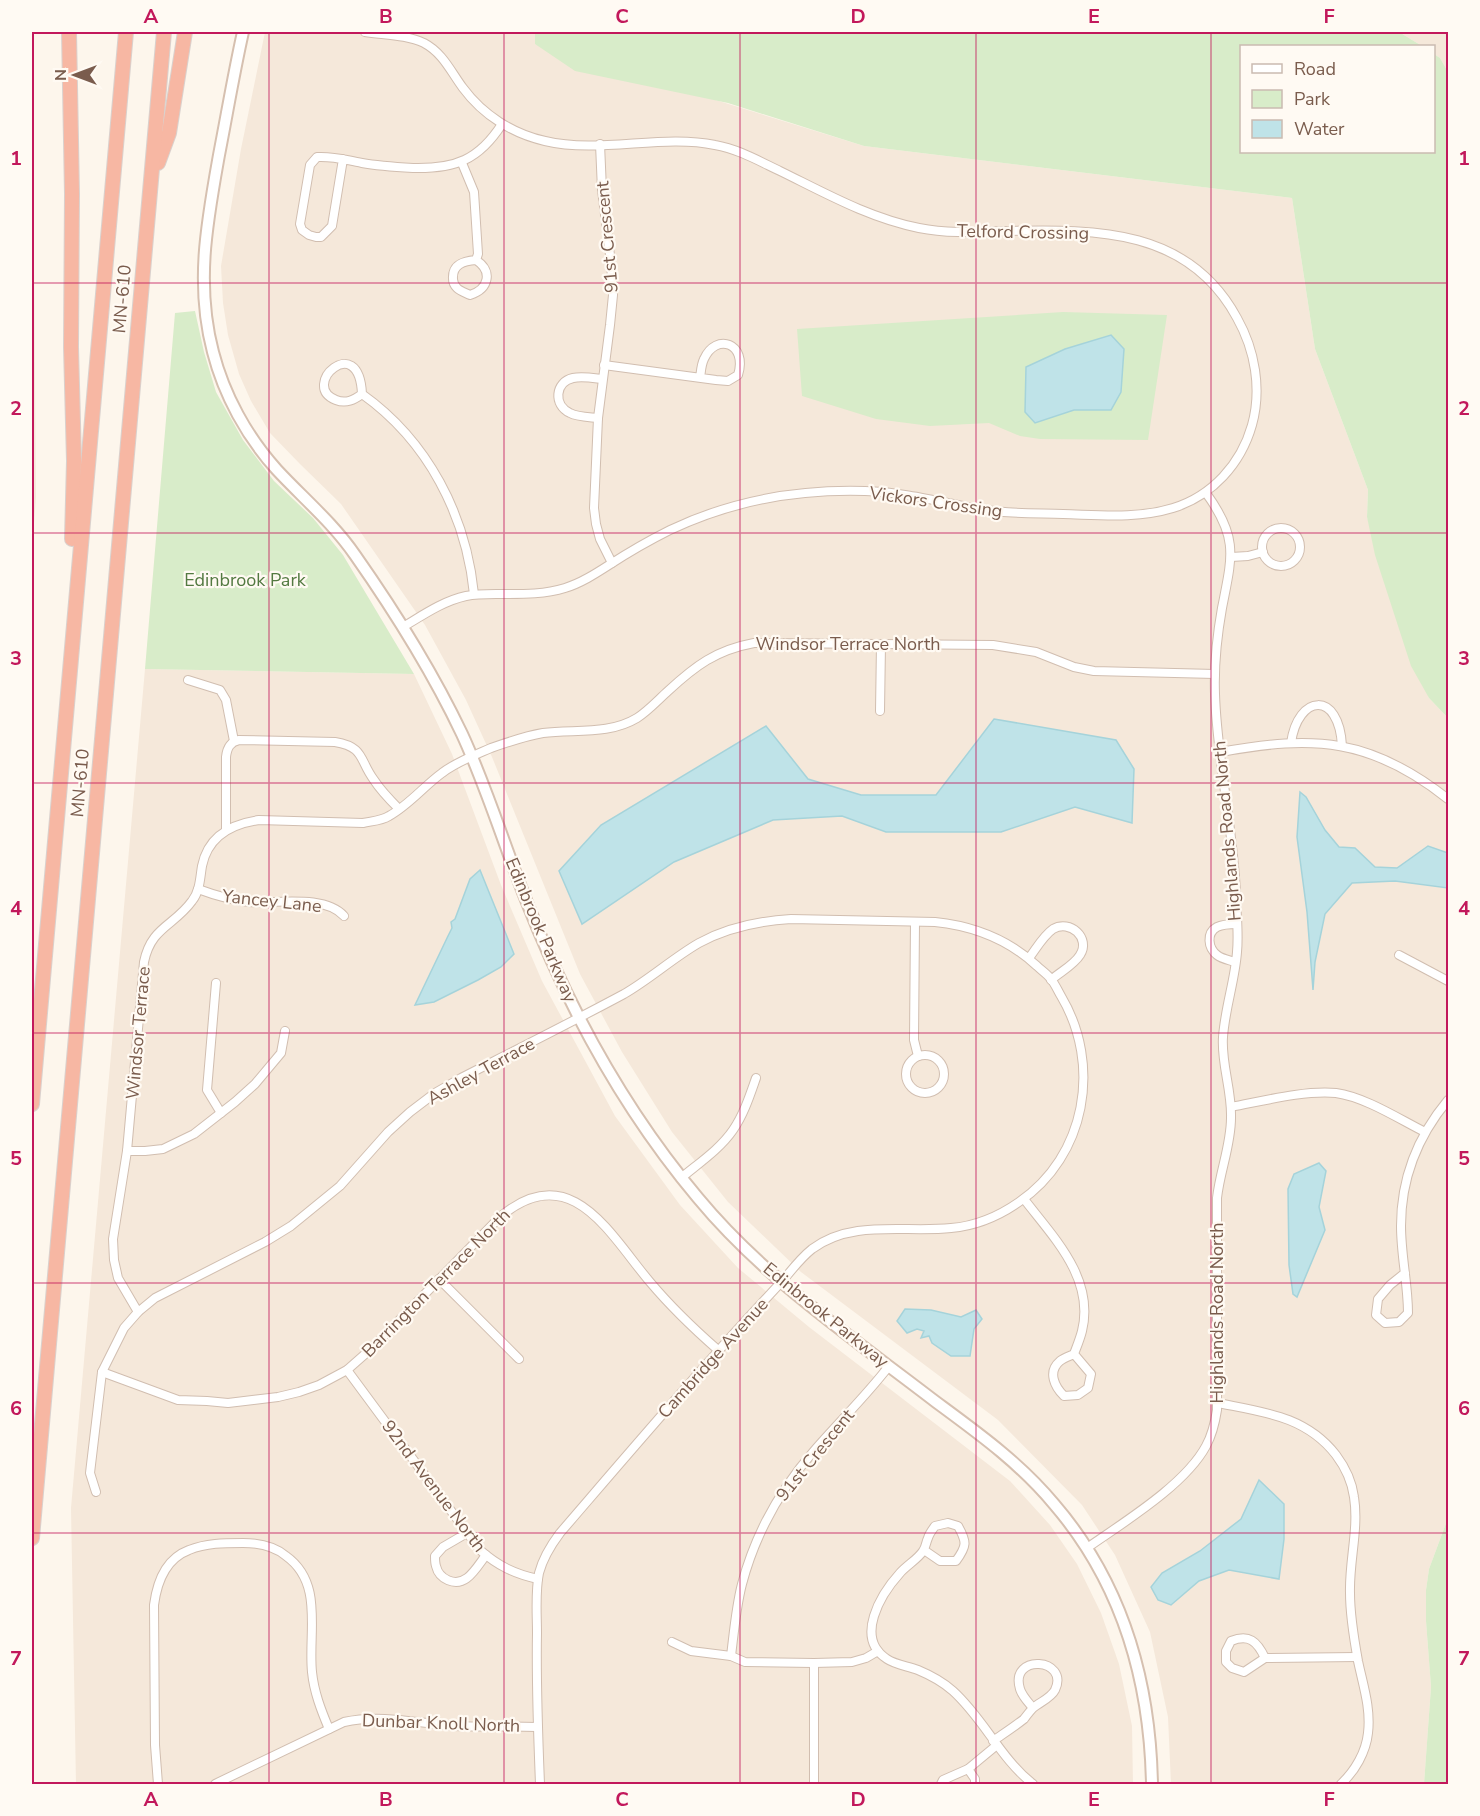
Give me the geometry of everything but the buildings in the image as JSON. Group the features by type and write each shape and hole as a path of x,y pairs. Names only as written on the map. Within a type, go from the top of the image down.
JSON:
{"highway":[{"path":"52,874 74,506 69,32"},
{"name":"MN-610","path":"32,1104 126,32"},
{"name":"MN-610","path":"32,1538 164,32"},
{"path":"151,182 169,133 185,32"}],"street":[{"name":"Edinbrook Parkway","path":"243,32 204,241 203,273 207,328 229,397 254,439 274,466 349,546 403,627 451,712 472,757 541,938 580,1018 621,1092 650,1137 719,1222 780,1283 985,1438 1023,1471 1056,1505 1087,1548 1112,1593 1132,1647 1147,1710 1152,1785"},
{"name":"Telford Crossing","path":"366,32 407,38 430,47 444,59 470,97 491,116 502,124 546,142 562,144 690,142 715,144 739,152 843,202 896,222 923,229 976,233 1079,231 1118,235 1157,246 1179,257 1210,281 1230,305 1251,349 1255,372 1254,418 1248,439 1230,468 1206,493"},
{"path":"343,159 332,226 321,237 309,235 302,230 300,224 310,165 317,157 333,156 392,167 443,167 462,162 473,156 488,144 502,124"},
{"name":"91st Crescent","path":"600,144 602,190 612,263 613,295 597,418 594,508 600,538 612,563"},
{"path":"462,162 474,192 478,254 476,260"},
{"path":"466,260 476,260 481,263 486,273 486,281 479,292 470,295 456,288 453,275 460,263 466,260"},
{"path":"604,365 700,378 728,381 738,375 741,364 740,355 732,346 723,344 715,346 702,361 700,378"},
{"path":"345,364 359,373 362,381 362,394 355,400 336,400 325,390 325,377 337,365 345,364"},
{"path":"597,418 570,414 559,403 558,394 561,386 575,378 602,379"},
{"path":"362,394 394,420 414,443 447,494 468,552 474,594"},
{"name":"Vickors Crossing","path":"403,627 452,600 474,594 549,593 570,587 672,530 710,514 749,502 789,494 871,491 911,495 999,512 1130,516 1172,508 1188,503 1206,493"},
{"name":"Highlands Road North","path":"1087,1548 1152,1502 1186,1474 1207,1445 1218,1403 1217,1198 1219,1177 1230,1139 1231,1107 1223,1038 1237,951 1234,863 1216,716 1215,674 1222,608 1231,557 1227,529 1206,493"},
{"path":"1285,528 1298,539 1299,551 1288,564 1270,562 1263,552 1263,541 1274,529 1285,528"},
{"path":"1231,557 1263,552"},
{"name":"Windsor Terrace North","path":"472,757 524,737 543,733 610,728 624,724 649,709 702,662 736,646 754,643 993,645 1036,652 1074,667 1094,671 1215,674"},
{"path":"880,711 881,644"},
{"path":"188,680 220,690 226,700 234,741"},
{"path":"1291,743 1294,727 1300,717 1313,706 1321,705 1329,708 1334,714 1340,727 1342,746"},
{"path":"399,810 372,778 355,749 347,744 245,739 234,741 227,750 226,830 246,822 259,820 363,823 376,821 399,810 444,771 472,757"},
{"path":"1221,752 1291,743 1342,746 1362,750 1389,760 1449,799"},
{"name":"Windsor Terrace","path":"138,1312 118,1278 113,1239 127,1151 144,962 152,940 193,901 208,849 213,840 226,830"},
{"name":"Yancey Lane","path":"198,889 249,902 316,902 344,916"},
{"name":"Ashley Terrace","path":"96,1492 90,1473 102,1372 124,1328 138,1312 155,1298 265,1242 291,1226 340,1185 388,1132 435,1094 461,1078 580,1018 653,976 700,942 744,925 767,920 958,924 1002,940 1029,958 1051,980"},
{"path":"915,922 914,1040 918,1056"},
{"path":"1235,962 1221,958 1211,948 1209,941 1210,934 1219,925 1236,924"},
{"path":"1029,958 1054,929 1069,927 1076,930 1081,935 1083,951 1079,958 1051,980"},
{"path":"1399,955 1449,981"},
{"name":"Cambridge Avenue","path":"540,1785 537,1727 538,1579 550,1546 718,1350 812,1249 834,1237 852,1232 953,1228 977,1223 999,1214 1024,1198 1049,1174 1067,1147 1076,1125 1085,1077 1083,1053 1077,1029 1068,1007 1051,980"},
{"path":"216,983 207,1090 221,1113"},
{"path":"127,1151 163,1149 194,1134 255,1084 281,1053 285,1031"},
{"path":"918,1056 936,1058 944,1068 943,1081 935,1091 923,1093 911,1088 908,1083 906,1070 908,1064 918,1056"},
{"path":"681,1178 724,1141 733,1130 756,1078"},
{"path":"1231,1107 1305,1094 1338,1094 1369,1104 1425,1132"},
{"path":"1405,1273 1378,1299 1376,1315 1384,1323 1399,1322 1408,1313 1408,1294 1401,1227 1406,1178 1425,1132 1449,1100"},
{"name":"Barrington Terrace North","path":"102,1372 178,1400 228,1403 299,1392 320,1385 347,1370 372,1348 512,1206 544,1196 560,1197 590,1210 679,1314 718,1350"},
{"path":"1024,1198 1067,1255 1082,1291 1084,1311 1082,1331 1074,1354 1059,1362 1053,1374 1056,1388 1064,1396 1078,1395 1088,1388 1091,1374 1074,1354"},
{"path":"439,1279 519,1359"},
{"name":"91st Crescent","path":"731,1656 741,1585 753,1549 769,1515 788,1483 812,1453 889,1366"},
{"name":"92nd Avenue North","path":"347,1370 467,1533 486,1555 507,1570 538,1579"},
{"path":"1218,1403 1273,1414 1309,1429 1325,1442 1337,1457 1354,1493 1356,1513 1350,1593 1352,1623 1369,1718 1368,1736 1363,1753 1355,1768 1341,1785"},
{"path":"924,1550 939,1561 956,1561 964,1550 965,1539 958,1526 948,1523 935,1526 924,1550 894,1580 879,1604 872,1622 872,1640 878,1652 890,1661 918,1670 952,1690 966,1704 1018,1773 1033,1785"},
{"path":"467,1533 443,1547 435,1556 436,1568 441,1577 459,1582 467,1578 486,1555"},
{"path":"158,1785 155,1745 154,1605 156,1590 168,1564 184,1552 198,1546 214,1544 268,1546 282,1552 304,1574 312,1603 312,1666 315,1693 329,1729"},
{"path":"1265,1658 1260,1646 1252,1640 1240,1637 1231,1641 1226,1651 1226,1662 1232,1668 1244,1672 1265,1658 1358,1657"},
{"path":"672,1642 691,1651 731,1656 745,1662 814,1664 852,1662 878,1652"},
{"path":"941,1785 943,1780 968,1768 1054,1691 1057,1683 1055,1673 1047,1665 1037,1662 1025,1667 1019,1677 1020,1690 1034,1708"},
{"path":"814,1664 814,1785"},
{"name":"Dunbar Knoll North","path":"215,1785 344,1722 359,1719 376,1718 456,1726 537,1727"},
{"path":"968,1768 975,1779 975,1785"}],"shaded area":[{"path":"32,32 36,497 32,549"},
{"path":"265,32 535,32 535,44 864,146 1292,198 1315,349 1368,490 1367,517 1429,698 1448,718 1448,1518 1429,1569 1426,1590 1431,1687 1424,1784 1171,1784 1168,1717 1150,1632 1115,1555 1082,1505 998,1420 801,1272 728,1202 672,1132 622,1052 580,974 492,757 466,700 425,625 341,504 270,433 251,401 239,374 228,335 221,266 241,149"},
{"path":"1399,32 1448,32 1448,72 1440,58 1435,55 1435,45 1420,45"},
{"path":"145,669 414,674 452,754 501,885 542,981 615,1116 680,1205 738,1268 809,1327 1010,1481 1050,1525 1077,1564 1101,1613 1119,1664 1132,1726 1133,1784 369,1784 366,1782 360,1784 76,1784 71,1508"}],"green space":[{"path":"535,32 1399,32 1420,45 1240,45 1240,153 1435,153 1435,55 1440,58 1448,72 1448,718 1429,698 1411,666 1375,555 1367,517 1368,490 1315,349 1292,198 864,146 728,103 575,71 535,44"},
{"name":"Edinbrook Park","path":"195,311 216,392 243,440 274,481 313,518 343,555 414,674 145,669 175,313"},
{"path":"1063,312 1167,315 1148,440 1040,439 1020,436 989,423 930,426 876,419 802,396 797,329"},
{"path":"1448,1518 1448,1784 1424,1784 1431,1687 1426,1590 1429,1569"}],"water":[{"path":"1111,335 1124,349 1121,392 1111,410 1074,410 1035,423 1025,412 1026,367 1065,349"},
{"path":"994,719 1116,740 1134,769 1132,823 1075,807 1001,832 886,832 842,816 773,820 674,862 582,924 559,871 601,825 766,726 808,779 861,795 936,795"},
{"path":"1300,792 1306,797 1325,830 1339,847 1355,848 1375,867 1397,868 1428,846 1448,853 1448,888 1395,881 1352,883 1325,914 1315,962 1313,990 1307,912 1297,837"},
{"path":"480,870 514,954 501,967 478,980 434,1002 415,1005 452,928 451,922 455,919 470,879"},
{"path":"1319,1163 1326,1171 1319,1207 1325,1230 1297,1297 1293,1294 1289,1265 1288,1189 1294,1174"},
{"path":"905,1309 931,1310 961,1317 976,1310 982,1319 974,1329 970,1356 951,1356 932,1343 929,1336 921,1338 924,1331 917,1329 907,1333 897,1321"},
{"path":"1259,1480 1284,1504 1284,1539 1279,1579 1229,1570 1199,1581 1171,1605 1158,1600 1151,1587 1162,1573 1200,1551 1241,1519"}]}
